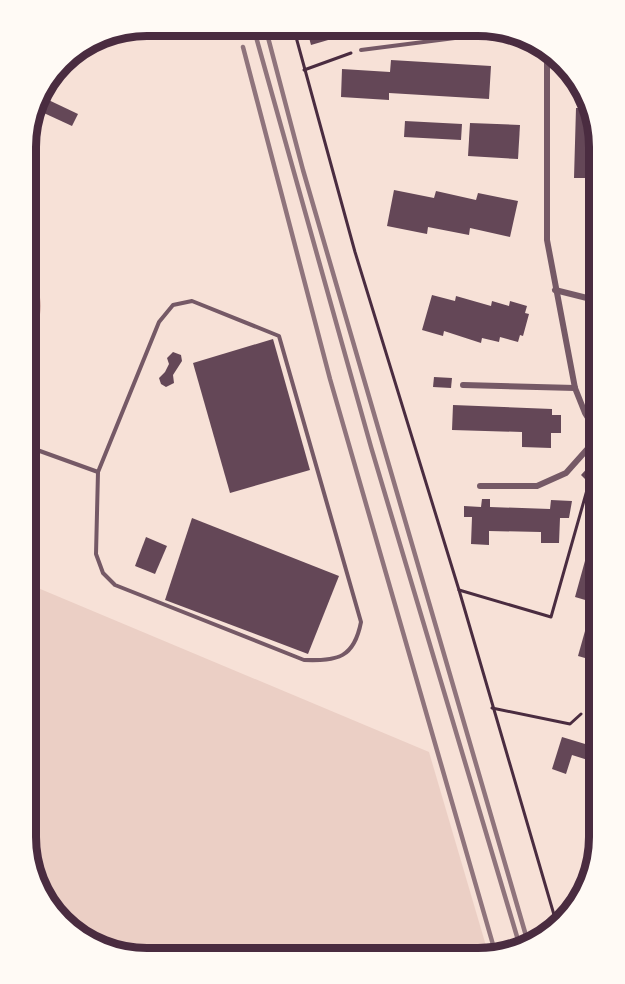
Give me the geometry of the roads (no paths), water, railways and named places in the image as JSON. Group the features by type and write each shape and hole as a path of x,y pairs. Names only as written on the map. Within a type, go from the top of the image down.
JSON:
{"street":[{"path":"547,60 547,240 575,388 589,420"},
{"path":"555,290 589,298"},
{"path":"463,385 575,388"},
{"path":"480,486 537,486 566,473 589,447"}],"lane":[{"path":"361,50 453,36"},
{"path":"192,301 279,336 361,622 354,646 332,661 304,660 115,585 103,573 96,554 98,472 159,322 173,305 192,301"},
{"path":"36,450 98,472"}],"railway":[{"path":"256,36 371,447 518,941"},
{"path":"268,36 303,170 526,937"},
{"path":"243,47 330,379 494,947"}]}
